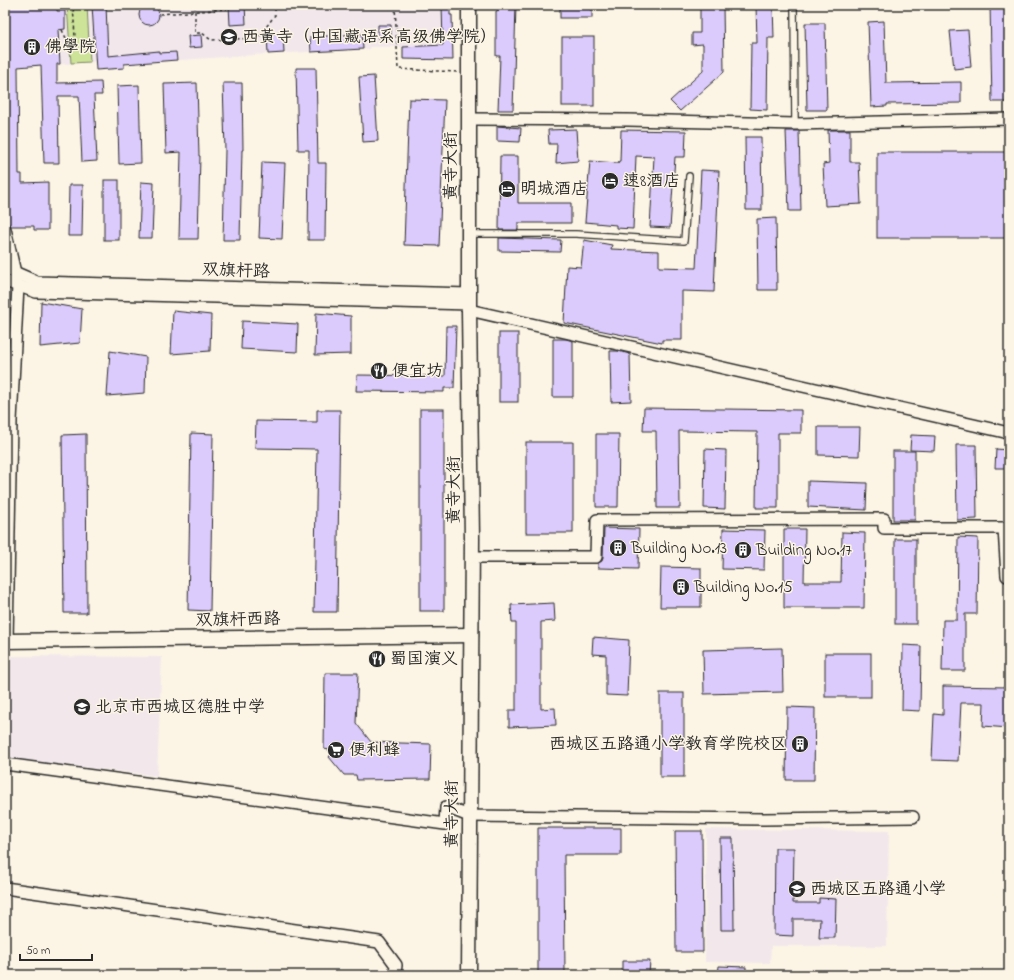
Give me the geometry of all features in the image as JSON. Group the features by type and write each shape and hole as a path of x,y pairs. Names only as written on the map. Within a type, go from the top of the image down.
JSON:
{"street":[{"name":"黄寺大街","path":"469,975 472,557 469,303 470,5"},
{"path":"469,119 628,120 795,124 1009,119"},
{"path":"5,229 10,270 18,286 11,421 6,641"},
{"name":"双旗杆路","path":"10,270 37,282 469,303"},
{"path":"5,281 36,292 469,303 1009,433"},
{"path":"472,557 596,557 598,520 884,519 884,528 1004,528 1007,576 1009,576"},
{"name":"双旗杆西路","path":"6,641 471,635"},
{"path":"5,764 445,824 446,807 470,816 764,819 913,817"},
{"path":"5,888 379,942 396,965 395,975"}],"lane":[{"path":"794,5 795,124"},
{"path":"469,234 576,234 684,241 689,176"}],"path":[{"path":"61,5 61,11"},
{"path":"62,30 67,40 71,42 74,40 73,5"},
{"path":"195,5 195,33 202,33 211,40 258,38 275,16 275,5"},
{"path":"395,5 398,69 470,72"},
{"path":"160,14 227,9"}],"shaded area":[{"name":"西黃寺（中国藏语系高级佛学院）","path":"5,5 450,5 450,8 446,8 446,10 452,15 453,60 403,59 403,47 370,47 370,49 268,54 124,64 124,68 96,70 96,62 5,68"},
{"name":"北京市西城区德胜中学","path":"5,656 162,657 157,776 5,758"},
{"name":"西城区五路通小学","path":"706,829 889,831 887,946 771,946 770,963 705,962"}],"green space":[{"path":"67,5 87,5 90,62 71,63"}],"building":[{"path":"5,5 57,5 57,11 65,11 65,29 58,30 60,64 57,64 57,83 101,82 102,95 94,95 97,161 82,162 79,96 58,96 59,163 44,163 41,65 18,67 19,174 22,174 22,183 48,182 48,230 34,230 34,226 11,226 7,222 5,162"},
{"path":"92,5 106,5 108,56 159,51 159,53 176,52 177,60 124,64 124,68 96,70"},
{"path":"149,5 156,8 159,15 156,22 149,25 142,22 139,15 142,8"},
{"path":"229,5 245,5 246,24 230,25"},
{"path":"442,5 450,5 450,15 452,15 453,60 403,59 403,47 443,45"},
{"path":"498,5 516,5 513,110 498,110 500,56 496,56 496,11 498,11"},
{"path":"560,5 592,5 592,18 560,18"},
{"path":"700,5 723,5 724,72 680,111 670,101 703,71 703,44 692,45 692,33 700,33"},
{"path":"756,5 773,5 774,38 768,38 767,110 750,109 751,43 757,43"},
{"path":"990,5 1009,5 1009,102 992,102"},
{"path":"884,21 886,83 961,82 961,103 887,104 887,106 871,107 868,22"},
{"path":"805,23 825,23 827,110 807,110"},
{"path":"378,25 391,25 391,37 378,38"},
{"path":"968,30 971,67 954,69 950,31"},
{"path":"283,33 284,53 268,54 267,34"},
{"path":"362,34 363,49 311,52 310,37"},
{"path":"201,35 202,47 189,48 188,36"},
{"path":"562,37 594,37 594,106 562,106"},
{"path":"296,68 316,68 318,163 326,163 325,240 308,240 309,150 298,150"},
{"path":"374,76 378,141 363,142 359,77"},
{"path":"197,83 200,156 198,239 179,239 181,152 166,153 164,84"},
{"path":"223,83 242,83 243,150 240,240 223,240 225,150"},
{"path":"139,85 141,163 119,164 117,86"},
{"path":"409,99 445,100 439,246 404,245"},
{"path":"497,126 521,128 520,142 497,141"},
{"path":"576,129 578,161 556,163 557,144 549,144 548,130"},
{"path":"621,130 686,131 685,157 675,157 670,228 650,227 654,157 636,156 633,229 616,228 616,225 585,222 590,161 618,163 620,161"},
{"path":"828,130 850,130 850,162 859,162 861,204 825,206 823,164 829,163"},
{"path":"786,131 799,131 801,211 789,211"},
{"path":"745,137 761,137 762,210 746,210"},
{"path":"877,152 1009,152 1009,238 877,238"},
{"path":"500,156 518,156 518,203 571,203 571,223 518,223 518,230 499,230"},
{"path":"262,162 285,163 282,239 259,238"},
{"path":"701,170 719,171 714,292 682,291 682,340 662,340 662,343 564,323 567,266 581,267 584,240 612,245 611,249 659,251 659,267 696,268"},
{"path":"104,180 119,180 119,240 104,240"},
{"path":"141,182 154,183 152,238 139,238"},
{"path":"69,185 83,185 82,236 68,236"},
{"path":"776,218 777,290 758,290 757,219"},
{"path":"499,238 561,240 560,252 499,251"},
{"path":"41,302 82,309 80,343 40,347"},
{"path":"173,311 211,315 210,351 171,354"},
{"path":"316,313 351,316 351,354 315,355"},
{"path":"242,321 298,324 297,352 241,349"},
{"path":"446,326 456,326 454,388 444,388 444,392 356,391 357,375 445,376"},
{"path":"499,333 518,333 518,402 499,402"},
{"path":"553,339 566,339 573,341 573,397 553,397"},
{"path":"110,351 146,357 145,393 107,396"},
{"path":"610,351 630,354 631,401 611,402"},
{"path":"644,408 801,410 801,433 778,433 778,508 756,508 757,432 679,431 680,508 657,508 656,431 643,431"},
{"path":"420,409 444,409 444,611 420,611"},
{"path":"317,410 340,410 337,612 314,612 317,449 255,448 256,421 317,422"},
{"path":"818,427 860,427 859,456 818,455"},
{"path":"191,433 213,434 210,611 188,610"},
{"path":"86,434 87,613 64,613 62,435"},
{"path":"596,434 619,434 618,507 596,507"},
{"path":"911,435 935,436 934,451 910,450"},
{"path":"526,442 573,442 573,533 526,533"},
{"path":"956,445 976,445 977,519 957,520"},
{"path":"705,449 726,450 725,509 704,508"},
{"path":"996,449 1009,450 1009,468 995,468"},
{"path":"893,451 915,451 915,520 893,520"},
{"path":"808,481 867,483 866,510 808,507"},
{"name":"Building No.13","path":"604,528 639,529 638,569 598,568 598,563 602,561 603,557"},
{"name":"Building No.17","path":"723,529 765,530 764,570 722,569"},
{"path":"784,529 805,529 804,582 841,582 842,532 865,533 864,608 784,608"},
{"path":"958,537 978,538 977,614 965,614 965,671 942,671 943,620 957,620"},
{"path":"895,539 916,539 916,624 895,624"},
{"name":"Building No.15","path":"661,567 701,568 701,607 660,607"},
{"path":"554,603 555,621 541,622 541,709 555,708 556,725 509,727 509,710 516,710 516,623 512,623 511,605"},
{"path":"593,637 629,640 627,696 606,695 606,655 592,654"},
{"path":"903,645 921,646 920,711 902,710"},
{"path":"782,648 783,692 704,694 703,650"},
{"path":"825,653 871,653 871,697 825,697"},
{"path":"325,673 358,673 356,723 371,742 431,744 430,779 357,780 356,775 344,775 329,757 334,751 324,749"},
{"path":"943,686 1009,687 1009,728 983,726 984,703 961,703 958,761 932,760 934,714 943,715"},
{"path":"660,693 684,693 684,777 660,777"},
{"name":"西城区五路通小学教育学院校区","path":"787,707 815,708 814,780 786,780"},
{"path":"538,828 621,828 621,855 564,855 565,975 538,975"},
{"path":"675,831 702,831 703,952 676,952"},
{"path":"720,838 733,838 734,930 721,930"},
{"path":"775,848 794,848 793,903 819,903 819,898 836,899 835,938 819,938 820,919 793,919 793,936 774,935"},
{"path":"622,961 650,961 649,975 622,975"},
{"path":"719,966 746,967 746,975 718,975"}],"place":[{"name":"西黃寺（中国藏语系高级佛学院）","path":"229,37"},
{"name":"佛學院","path":"32,47"},
{"name":"速8酒店","path":"610,181"},
{"name":"明城酒店","path":"507,189"},
{"name":"便宜坊","path":"379,371"},
{"name":"Building No.13","path":"618,548"},
{"name":"Building No.17","path":"743,550"},
{"name":"Building No.15","path":"681,587"},
{"name":"蜀国演义","path":"377,659"},
{"name":"北京市西城区德胜中学","path":"82,707"},
{"name":"西城区五路通小学教育学院校区","path":"800,744"},
{"name":"便利蜂","path":"336,750"},
{"name":"西城区五路通小学","path":"797,889"}]}
